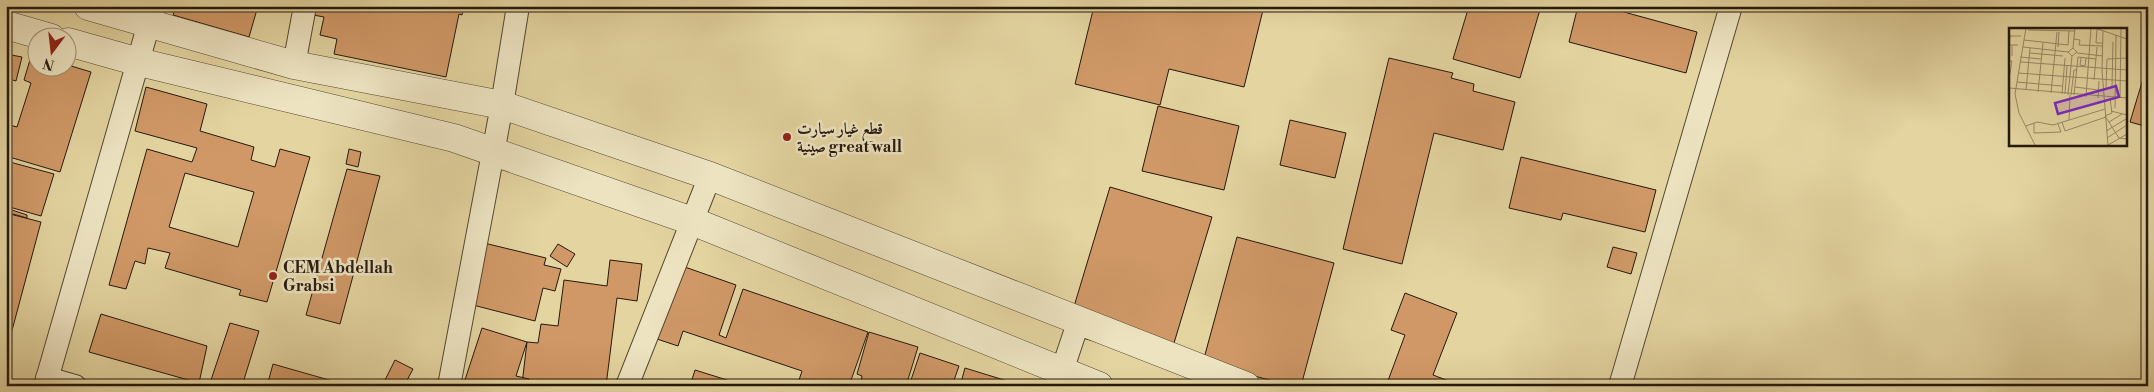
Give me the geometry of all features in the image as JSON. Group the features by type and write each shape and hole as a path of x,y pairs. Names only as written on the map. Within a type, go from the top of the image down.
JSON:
{"street":[{"path":"88,6 151,15 294,65 502,105 710,176 1246,386"},
{"path":"294,65 305,6"},
{"path":"449,386 502,105 518,6"},
{"path":"1620,386 1731,6"},
{"path":"75,386 46,382 151,15"},
{"path":"6,25 28,31"},
{"path":"78,45 139,62 454,138 493,151 692,221 1059,378 1100,386"},
{"path":"627,386 710,176"},
{"path":"1059,378 1079,320"}],"building":[{"path":"176,6 258,6 249,37 173,15"},
{"path":"310,6 464,6 462,15 459,14 446,77 334,54 337,39 320,35 324,17 308,14"},
{"path":"1094,6 1264,6 1244,87 1169,69 1160,105 1075,84"},
{"path":"1469,6 1541,6 1520,78 1453,59"},
{"path":"1578,6 1602,6 1697,32 1686,73 1569,42"},
{"path":"6,54 22,57 16,81 6,78"},
{"path":"1389,58 1453,73 1451,78 1474,84 1473,91 1515,102 1503,150 1434,133 1402,264 1343,249"},
{"path":"28,66 28,78 78,78 78,68 91,72 60,172 6,156 6,124 17,127 31,83 24,80"},
{"path":"2146,69 2148,69 2148,127 2130,122"},
{"path":"146,87 207,104 200,131 254,147 251,160 275,167 280,149 310,157 267,302 239,295 241,290 165,268 170,253 148,248 145,264 135,261 126,289 109,285 147,149 192,162 197,148 135,131","holes":["185,173 254,192 238,247 169,227"]},
{"path":"1158,106 1239,126 1224,190 1142,171"},
{"path":"1290,120 1346,133 1335,178 1280,165"},
{"path":"349,149 361,152 358,167 346,164"},
{"path":"1521,157 1656,190 1645,232 1563,213 1561,220 1509,208"},
{"path":"6,161 54,174 41,216 6,206"},
{"path":"347,169 380,176 340,324 306,315"},
{"path":"1110,187 1212,217 1168,363 1066,333"},
{"path":"6,208 27,215 27,218 6,212"},
{"path":"6,213 41,222 6,353"},
{"path":"1237,237 1334,263 1301,386 1291,386 1203,362"},
{"path":"484,243 546,258 544,265 561,269 555,291 543,288 535,321 469,304"},
{"path":"558,244 575,254 567,267 550,256"},
{"path":"1613,247 1637,253 1631,274 1607,267"},
{"path":"610,260 642,264 637,301 617,298 606,386 539,386 522,384 527,342 538,343 541,324 558,326 564,280 607,286"},
{"path":"682,266 736,285 719,335 726,338 743,289 868,332 849,386 797,386 802,371 683,331 678,346 657,339"},
{"path":"1405,293 1457,313 1433,375 1462,386 1386,386 1405,335 1391,330"},
{"path":"101,314 207,346 199,383 89,352"},
{"path":"230,323 259,331 242,386 209,386"},
{"path":"482,328 527,342 516,376 529,379 527,386 463,386"},
{"path":"869,332 918,347 906,386 860,386 862,376 857,374"},
{"path":"920,353 959,366 952,386 909,386"},
{"path":"395,360 413,369 404,386 396,386 385,380"},
{"path":"273,364 350,386 267,386"},
{"path":"965,368 1017,384 1017,386 960,386"},
{"path":"695,370 743,385 743,386 690,386"}],"place":[{"name":"قطع غيار سيارت صينية great wall","path":"787,137"},
{"name":"CEM Abdellah Grabsi","path":"273,276"}]}
